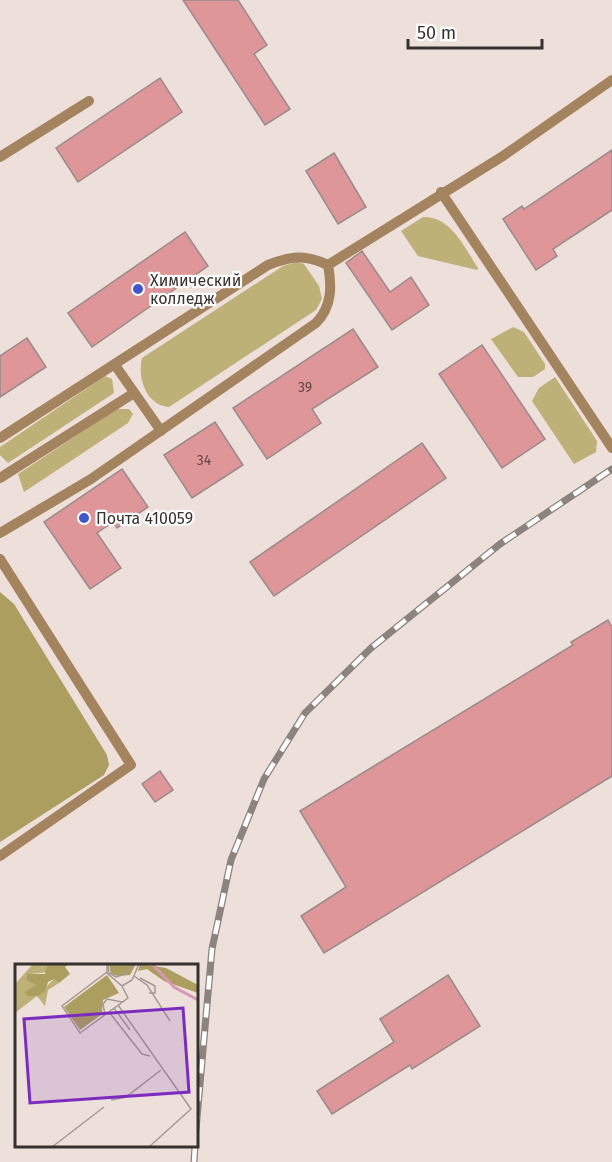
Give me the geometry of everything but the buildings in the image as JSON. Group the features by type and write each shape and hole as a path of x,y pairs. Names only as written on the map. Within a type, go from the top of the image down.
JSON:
{"lane":[{"path":"0,438 268,265 298,256 328,265 441,192 503,156 612,80"},
{"path":"0,156 89,101"},
{"path":"441,192 612,447"},
{"path":"0,532 91,478 323,316 331,282 328,265"},
{"path":"115,365 161,431"},
{"path":"0,478 134,393"},
{"path":"0,856 131,765 2,566"}],"shaded area":[{"path":"423,217 433,218 449,227 462,242 478,268 477,270 418,256 401,231"},
{"path":"297,262 304,264 319,286 322,299 316,310 169,407 161,405 149,396 142,382 142,358 283,266"},
{"path":"513,327 524,332 545,364 545,369 533,377 518,377 491,339"},
{"path":"105,376 112,379 114,393 8,463 0,455 0,447"},
{"path":"555,377 597,441 596,452 574,464 532,401 539,388"},
{"path":"117,409 129,409 133,414 128,423 24,492 18,474"},
{"path":"0,592 14,604 107,755 109,765 104,775 0,842"}],"railway":[{"path":"198,1106 212,949 231,860 264,779 305,713 371,648 500,544 612,469"},
{"path":"194,1162 195,1147"}],"place":[{"name":"Химический колледж","path":"138,289"},
{"name":"Почта 410059","path":"84,518"}]}
